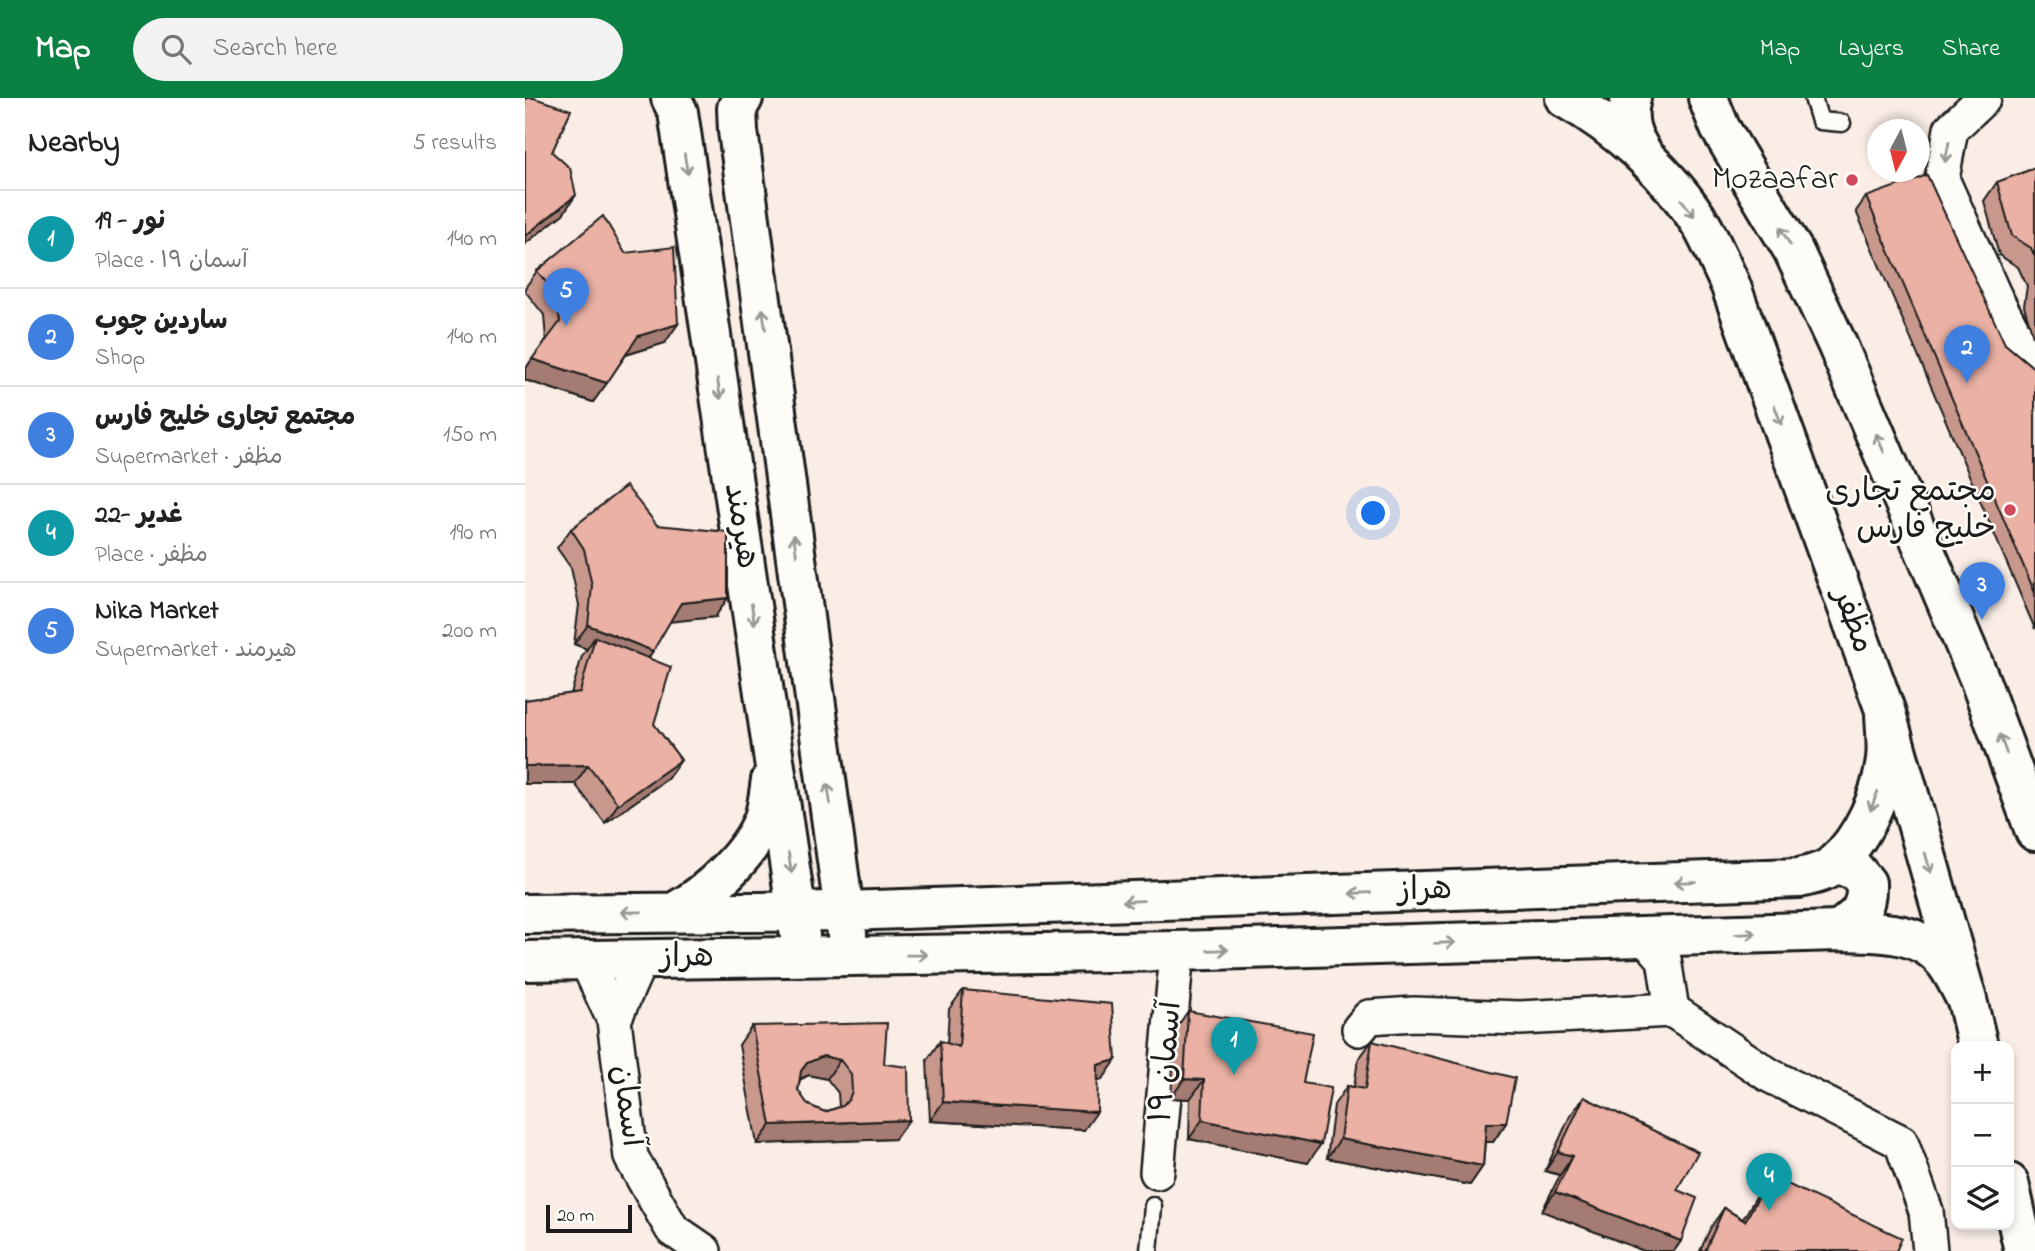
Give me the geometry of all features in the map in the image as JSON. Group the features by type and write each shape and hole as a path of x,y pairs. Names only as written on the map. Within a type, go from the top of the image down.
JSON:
{"street":[{"name":"مظفر","path":"1565,98 1617,132 1666,180 1701,225 1730,284 1885,710 1977,1041"},
{"path":"1631,98 1628,121 1633,138 1648,162"},
{"path":"1708,98 1720,128 1793,250 1837,345 1979,677 2035,831"},
{"path":"1984,98 1951,129 1942,178 1995,297 2029,361 2035,366"},
{"name":"هیرمند","path":"737,101 738,131 845,911"},
{"name":"هیرمند","path":"677,103 797,909 801,956"},
{"path":"1833,866 1851,845 1869,814 1882,780 1886,757 1885,710"},
{"path":"675,912 692,903 749,848 764,817 775,761"},
{"path":"1833,866 1854,869 1866,883 1866,901 1856,916 1837,931"},
{"name":"هراز","path":"525,914 797,909 845,911 1800,878 1833,866"},
{"path":"845,911 849,956"},
{"name":"هراز","path":"525,961 1177,951 1837,931 1880,932 1913,939 1930,946 1946,962 1967,1000"},
{"path":"1672,1010 1697,936"},
{"path":"1646,938 1664,959 1672,1010"},
{"name":"آسمان ۱۹","path":"1157,1172 1177,951"},
{"path":"614,1020 641,959"},
{"path":"586,960 614,1020"},
{"path":"1359,1029 1369,1017 1381,1016 1414,1014 1520,1018 1672,1010 1769,1075 1901,1142 1926,1211 1930,1251"},
{"name":"آسمان","path":"614,1020 631,1157 672,1229 704,1251"},
{"path":"2014,1206 2024,1251"}],"lane":[{"path":"1813,98 1820,121 1842,122"},
{"path":"1149,1251 1153,1206"}],"building":[{"path":"525,98 534,98 571,110 552,152 570,168 576,195 525,236"},
{"path":"2035,168 2035,257 2031,248 2012,236 1997,182"},
{"name":"مجتمع تجاری خلیج فارس","path":"1908,182 1930,182 2005,344 2035,369 2035,593 1866,197"},
{"path":"603,216 625,253 674,247 678,324 638,336 607,383 532,359 560,322 557,296 537,271"},
{"path":"626,486 657,525 728,532 728,598 681,603 653,651 588,625 592,586 584,549 571,529"},
{"path":"595,637 671,667 654,724 681,760 618,804 588,765 525,766 525,700 580,692"},
{"path":"963,990 1112,1004 1116,1060 1098,1065 1097,1112 943,1102 940,1041 959,1047"},
{"path":"1188,1011 1313,1033 1303,1083 1331,1088 1321,1144 1202,1120 1204,1080 1184,1079"},
{"path":"887,1023 884,1064 908,1067 909,1120 771,1125 752,1026","holes":["823,1056 840,1060 851,1074 852,1091 849,1099 843,1106 825,1112 808,1105 798,1090 801,1071 807,1063"]},
{"path":"1372,1041 1515,1078 1506,1123 1486,1123 1483,1166 1340,1139 1347,1086 1365,1089"},
{"path":"1584,1097 1698,1152 1677,1190 1697,1198 1681,1241 1555,1192 1573,1156 1558,1152"},
{"path":"1770,1176 1902,1238 1896,1251 1705,1251 1724,1208 1745,1221"}],"place":[{"name":"Mozaafar","path":"1852,180"},
{"name":"Nika Market","path":"566,326"},
{"name":"ساردین چوب","path":"1967,383"},
{"name":"مجتمع تجاری خلیج فارس","path":"2010,510"},
{"name":"مجتمع تجاری خلیح فارس","path":"1982,620"},
{"name":"19 - نور","path":"1234,1075"},
{"name":"22- غدیر","path":"1769,1211"}]}
